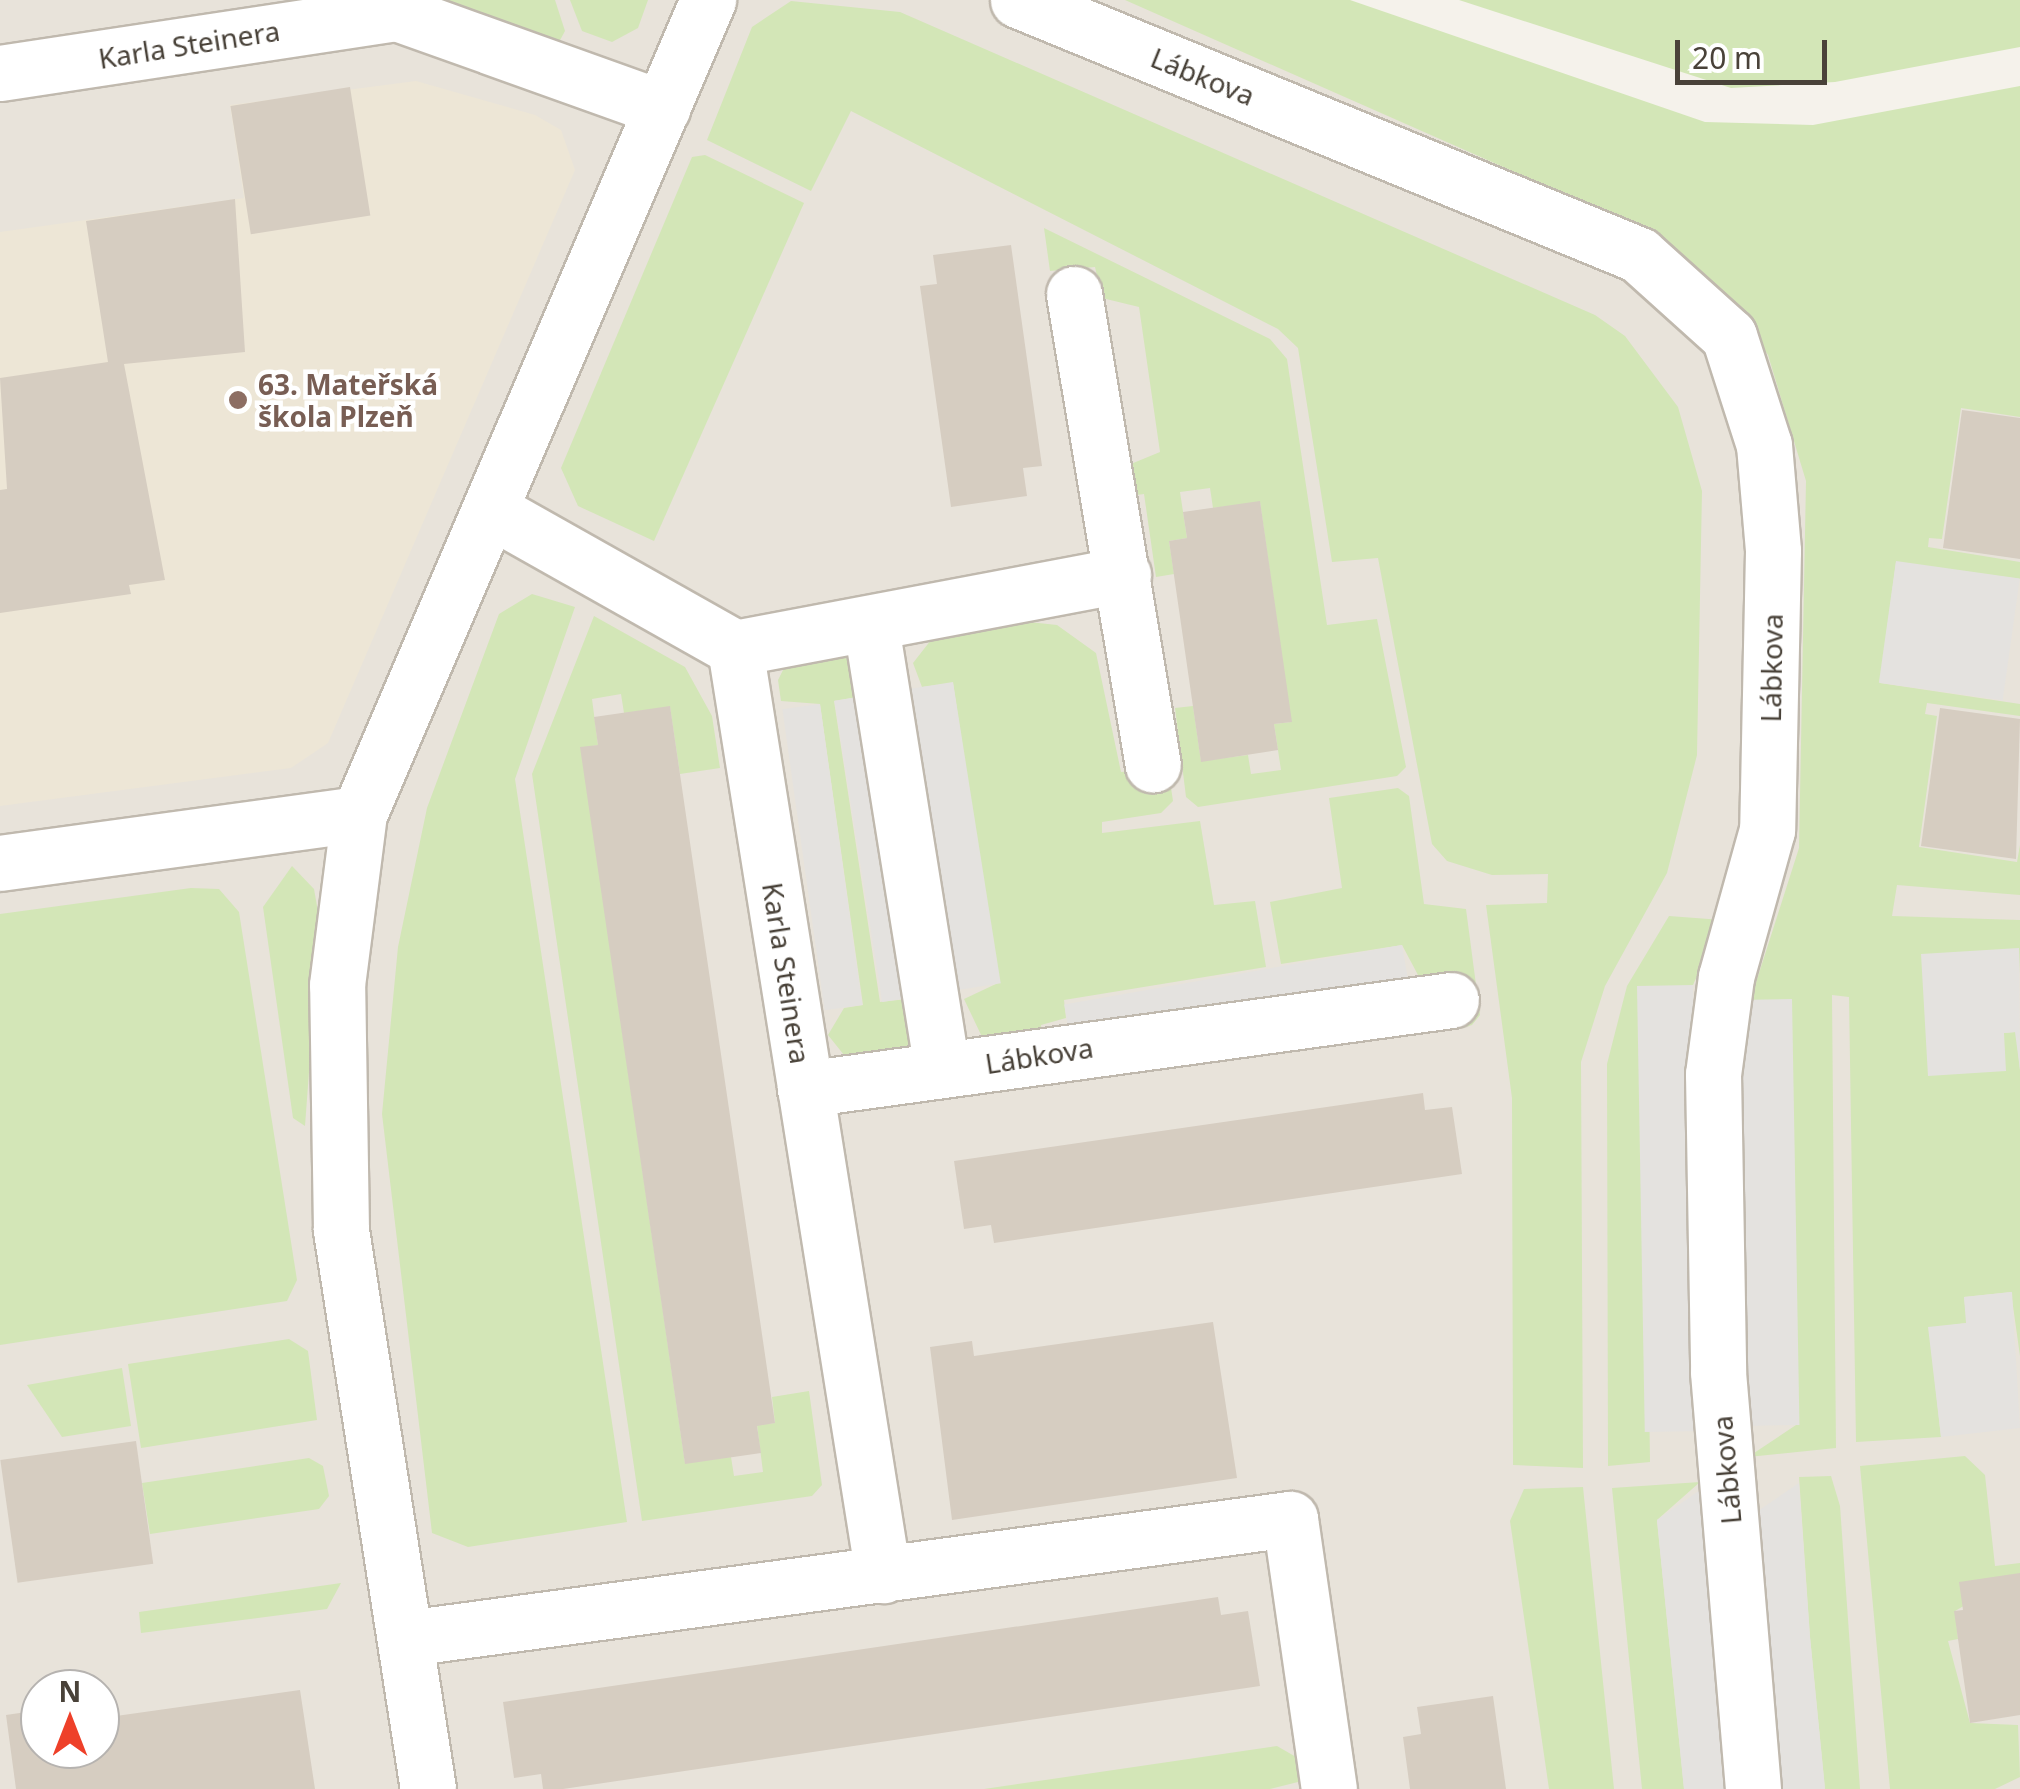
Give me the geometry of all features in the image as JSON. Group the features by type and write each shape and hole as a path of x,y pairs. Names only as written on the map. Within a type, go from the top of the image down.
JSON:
{"street":[{"path":"428,1789 341,1230 338,985 359,814 708,0"},
{"name":"Lábkova","path":"1018,0 1638,256 1729,336 1764,446 1773,551 1767,830 1726,977 1712,1074 1718,1372 1753,1789"},
{"name":"Karla Steinera","path":"0,73 396,14 662,108"},
{"path":"1074,294 1153,764"},
{"path":"492,511 735,648 871,626 1123,575"},
{"path":"871,626 942,1069"},
{"name":"Karla Steinera","path":"735,648 883,1575"},
{"path":"0,864 359,814"},
{"name":"Lábkova","path":"805,1089 1451,1000"},
{"path":"407,1638 1290,1519 1329,1789"}],"shaded area":[{"path":"0,0 1193,0 2020,265 2020,1789 0,1789"},
{"name":"63. Mateřská škola Plzeň","path":"416,81 535,115 561,130 575,170 328,743 291,768 0,806 0,232 244,198 230,105"},
{"path":"1896,561 2020,578 2003,700 1879,683"},
{"path":"953,682 1001,983 882,1002 834,701"},
{"path":"820,704 862,1005 825,1010 782,709"},
{"path":"1402,945 1409,984 1071,1044 1064,1005"},
{"path":"2019,948 2020,1070 2015,1032 2004,1033 2006,1071 1928,1076 1921,954"},
{"path":"1693,985 1701,1431 1645,1432 1637,986"},
{"path":"1792,999 1799,1425 1744,1426 1737,1000"},
{"path":"2012,1292 2020,1428 1941,1437 1928,1327 1966,1323 1964,1297"},
{"path":"1799,1483 1825,1789 1774,1789 1752,1515"},
{"path":"1700,1490 1726,1789 1684,1789 1657,1520"}],"green space":[{"path":"442,0 555,0 565,31 559,42"},
{"path":"570,0 648,0 638,28 612,42 582,31"},
{"path":"1125,0 1350,0 1705,122 1813,125 2020,86 2020,417 1961,408 1942,539 1929,538 1928,547 2020,562 2020,579 1896,562 1880,683 2020,704 2020,716 1927,703 1925,714 1937,716 1919,847 2017,862 2020,845 2020,895 1897,885 1892,916 2020,920 2020,974 2019,949 2004,1033 2016,1032 2020,1070 2020,1356 2011,1292 1964,1297 1967,1323 1929,1328 1941,1437 1856,1442 1849,997 1832,995 1836,1448 1748,1457 1796,1425 1791,999 1743,1023 1799,848 1806,481 1768,355 1727,297 1637,226"},
{"path":"1459,0 2020,0 2020,47 1835,82 1731,88"},
{"path":"791,1 900,12 1595,315 1625,336 1678,407 1702,491 1697,755 1667,873 1605,986 1581,1062 1583,1468 1513,1465 1512,1098 1486,905 1547,903 1548,874 1492,875 1447,861 1432,844 1378,558 1332,562 1298,348 1278,329 851,111 811,191 707,140 752,27"},
{"path":"705,155 804,203 654,541 578,506 561,468 692,157"},
{"path":"1044,228 1270,339 1287,359 1327,625 1377,619 1406,767 1397,776 1198,807 1186,797 1175,708 1193,706 1201,761 1248,755 1251,774 1281,770 1274,724 1291,722 1260,502 1213,508 1210,488 1180,492 1187,538 1169,541 1174,574 1156,577 1144,494 1129,496 1126,466 1160,452 1139,307 1102,298 1095,267 1050,271"},
{"path":"532,594 575,607 515,779 627,1522 468,1547 432,1533 382,1114 398,947 427,808 499,614"},
{"path":"594,616 685,667 712,716 720,768 680,774 670,707 624,713 621,694 592,699 598,745 581,748 685,1463 731,1457 734,1476 763,1472 757,1425 775,1423 772,1397 809,1391 822,1485 812,1496 642,1521 532,774"},
{"path":"1029,622 1057,625 1096,653 1121,772 1168,768 1173,801 1161,813 1102,822 1102,833 1200,821 1214,905 1255,901 1266,967 1064,1000 1066,1018 1041,1025 1042,1039 983,1039 964,999 998,983 953,683 922,687 913,663 931,640"},
{"path":"833,650 858,666 863,696 834,701 880,1002 907,999 916,1035 906,1054 848,1060 828,1035 844,1008 863,1005 820,704 781,701 778,680 785,666"},
{"path":"1398,788 1409,796 1424,904 1466,909 1480,1015 1472,1025 1463,1028 1456,981 1418,975 1402,945 1281,964 1270,902 1342,888 1329,798"},
{"path":"292,866 314,889 320,923 305,1126 293,1118 263,907"},
{"path":"191,888 219,889 239,912 297,1280 287,1301 0,1345 0,914"},
{"path":"1669,916 1722,920 1693,985 1644,1013 1650,1462 1608,1466 1607,1064 1627,986"},
{"path":"289,1339 308,1351 317,1420 141,1448 128,1364"},
{"path":"122,1368 131,1426 62,1437 27,1385"},
{"path":"1965,1456 1985,1475 1995,1566 2020,1563 2020,1573 1955,1611 1958,1639 1948,1641 1970,1723 2018,1725 2020,1777 1995,1789 1890,1789 1860,1466"},
{"path":"309,1458 323,1466 329,1496 319,1509 150,1534 142,1483"},
{"path":"1831,1476 1840,1506 1860,1789 1825,1789 1810,1637 1799,1477"},
{"path":"1700,1482 1657,1520 1684,1789 1642,1789 1612,1488"},
{"path":"1583,1487 1614,1789 1549,1789 1510,1521 1524,1489"},
{"path":"341,1583 327,1609 141,1633 139,1612"},
{"path":"1277,1746 1303,1761 1306,1780 1270,1789 984,1789"}],"building":[{"path":"350,87 370,215 251,234 230,106"},
{"path":"235,199 245,352 124,364 165,580 129,585 131,594 0,613 0,490 7,489 0,378 108,362 86,221"},
{"path":"1011,245 1042,466 1023,468 1027,496 951,507 920,286 937,284 933,255"},
{"path":"1962,410 2020,418 2020,559 1943,548"},
{"path":"1260,501 1292,722 1274,724 1278,750 1201,762 1169,541 1187,538 1183,512"},
{"path":"670,706 775,1423 757,1426 761,1453 685,1464 580,747 598,745 594,717"},
{"path":"1940,708 2020,719 2016,859 1921,846"},
{"path":"1423,1093 1425,1110 1452,1107 1462,1174 994,1243 991,1225 964,1229 954,1161"},
{"path":"1213,1322 1237,1478 952,1520 930,1347 972,1341 974,1356"},
{"path":"136,1441 153,1564 18,1583 0,1460"},
{"path":"2020,1573 2020,1715 1970,1723 1954,1611 1963,1610 1959,1582"},
{"path":"1218,1597 1221,1615 1248,1611 1260,1686 563,1789 543,1789 541,1774 514,1778 503,1702"},
{"path":"300,1690 315,1789 16,1789 6,1715 20,1713 20,1769 120,1769 120,1715"},
{"path":"1493,1696 1506,1789 1410,1789 1403,1737 1421,1734 1417,1707"}],"place":[{"name":"63. Mateřská škola Plzeň","path":"238,400"}]}
